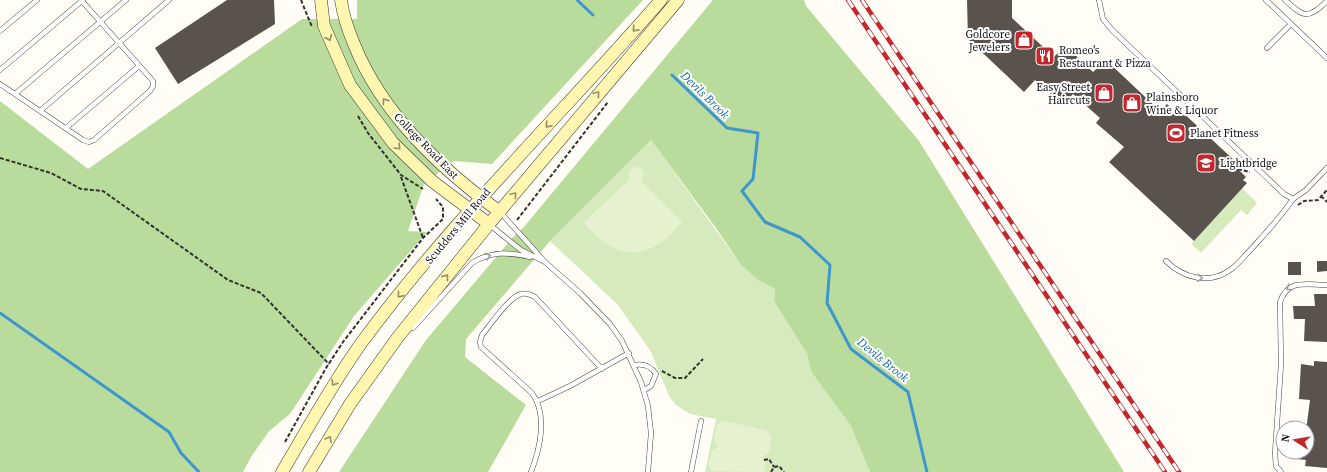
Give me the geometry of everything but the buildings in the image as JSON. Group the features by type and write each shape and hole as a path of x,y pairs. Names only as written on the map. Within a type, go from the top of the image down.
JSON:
{"main road":[{"name":"College Road East","path":"321,0 324,26 350,85 393,143 432,181 489,224"},
{"name":"College Road East","path":"342,0 348,29 361,61 375,87 396,117 468,188 500,212"},
{"name":"Scudders Mill Road","path":"282,472 319,407 363,341 481,198 662,0"},
{"name":"Scudders Mill Road","path":"309,472 350,404 398,337 489,224 678,0"}],"lane":[{"path":"0,31 37,0"},
{"path":"0,70 82,0 153,81 154,86 94,140 89,142 83,140 0,84"},
{"path":"15,94 126,0"},
{"path":"40,111 169,0"},
{"path":"1099,0 1103,19 1112,30 1284,194 1293,199"},
{"path":"1266,0 1327,58"},
{"path":"1285,0 1299,13 1306,15 1315,12 1327,1"},
{"path":"1266,48 1291,24"},
{"path":"66,128 139,66"},
{"path":"1166,261 1178,272 1194,277 1214,277 1228,272 1273,226 1293,199 1306,190 1327,168"},
{"path":"500,212 545,262 580,293 610,324 628,353 644,390 648,406 651,433 648,472"},
{"path":"489,224 521,250 545,262"},
{"path":"398,337 410,331 472,263 480,258 490,254 505,252 531,257 545,262"},
{"path":"1281,472 1276,466 1275,453 1281,364 1280,302 1283,293 1294,285 1327,285"},
{"path":"531,472 538,451 541,432 538,401 532,393 481,347 480,342 482,335 514,297 522,293 529,294 535,298 602,369"},
{"path":"538,401 602,369 628,353"},
{"path":"634,365 646,365 653,368 656,374 651,386 644,390"},
{"path":"691,472 701,421"}],"path":[{"path":"513,225 613,96"},
{"path":"0,158 52,173 81,189 103,191 228,280 261,293 329,364"},
{"path":"401,175 423,238"},
{"path":"1327,190 1321,196 1327,202"},
{"path":"655,372 662,371 675,378 684,378 703,359"},
{"path":"764,460 766,457 774,467"},
{"path":"771,472 774,467"},
{"path":"774,467 781,467 784,472"}],"green space":[{"path":"357,0 643,0 492,164 454,161 424,184 408,231 427,232 354,316 290,414 269,431 251,457 243,472 0,472 0,101 88,169 302,19 357,19"},
{"path":"713,0 804,0 806,6 919,141 1124,472 870,472 851,426 812,373 807,354 774,301 775,289 758,280 741,265 716,228 651,140 550,241 466,339 465,357 526,405 488,472 339,472 426,340 514,236 523,228"},
{"path":"651,140 741,265 758,280 775,289 774,301 807,354 812,373 851,426 870,472 705,472 716,419 690,414 676,405 669,396 650,350 617,304 550,241"},
{"path":"634,166 642,169 644,173 641,181 682,222 658,245 645,250 633,252 621,251 608,245 584,222 629,180 628,172"},
{"path":"1242,188 1257,203 1247,215 1241,210 1201,253 1191,244"},
{"path":"724,421 768,431 772,438 769,453 762,457 766,464 764,472 712,471 708,465 712,451 718,447 714,440 717,425"}],"waterway":[{"name":"Devils Brook","path":"577,0 593,15"},
{"name":"Devils Brook","path":"672,75 727,128 758,133 753,179 742,191 765,222 800,237 830,265 827,303 851,349 908,392 927,472"},
{"path":"0,313 169,432 181,453 199,472"}],"railway":[{"path":"848,0 1165,472"},
{"path":"862,0 1179,472"}],"place":[{"name":"Goldcore Jewelers","path":"1024,40"},
{"name":"Romeo's Restaurant & Pizza","path":"1045,56"},
{"name":"Easy Street Haircuts","path":"1104,93"},
{"name":"Plainsboro Wine & Liquor","path":"1132,103"},
{"name":"Planet Fitness","path":"1176,133"},
{"name":"Lightbridge","path":"1206,163"}]}
